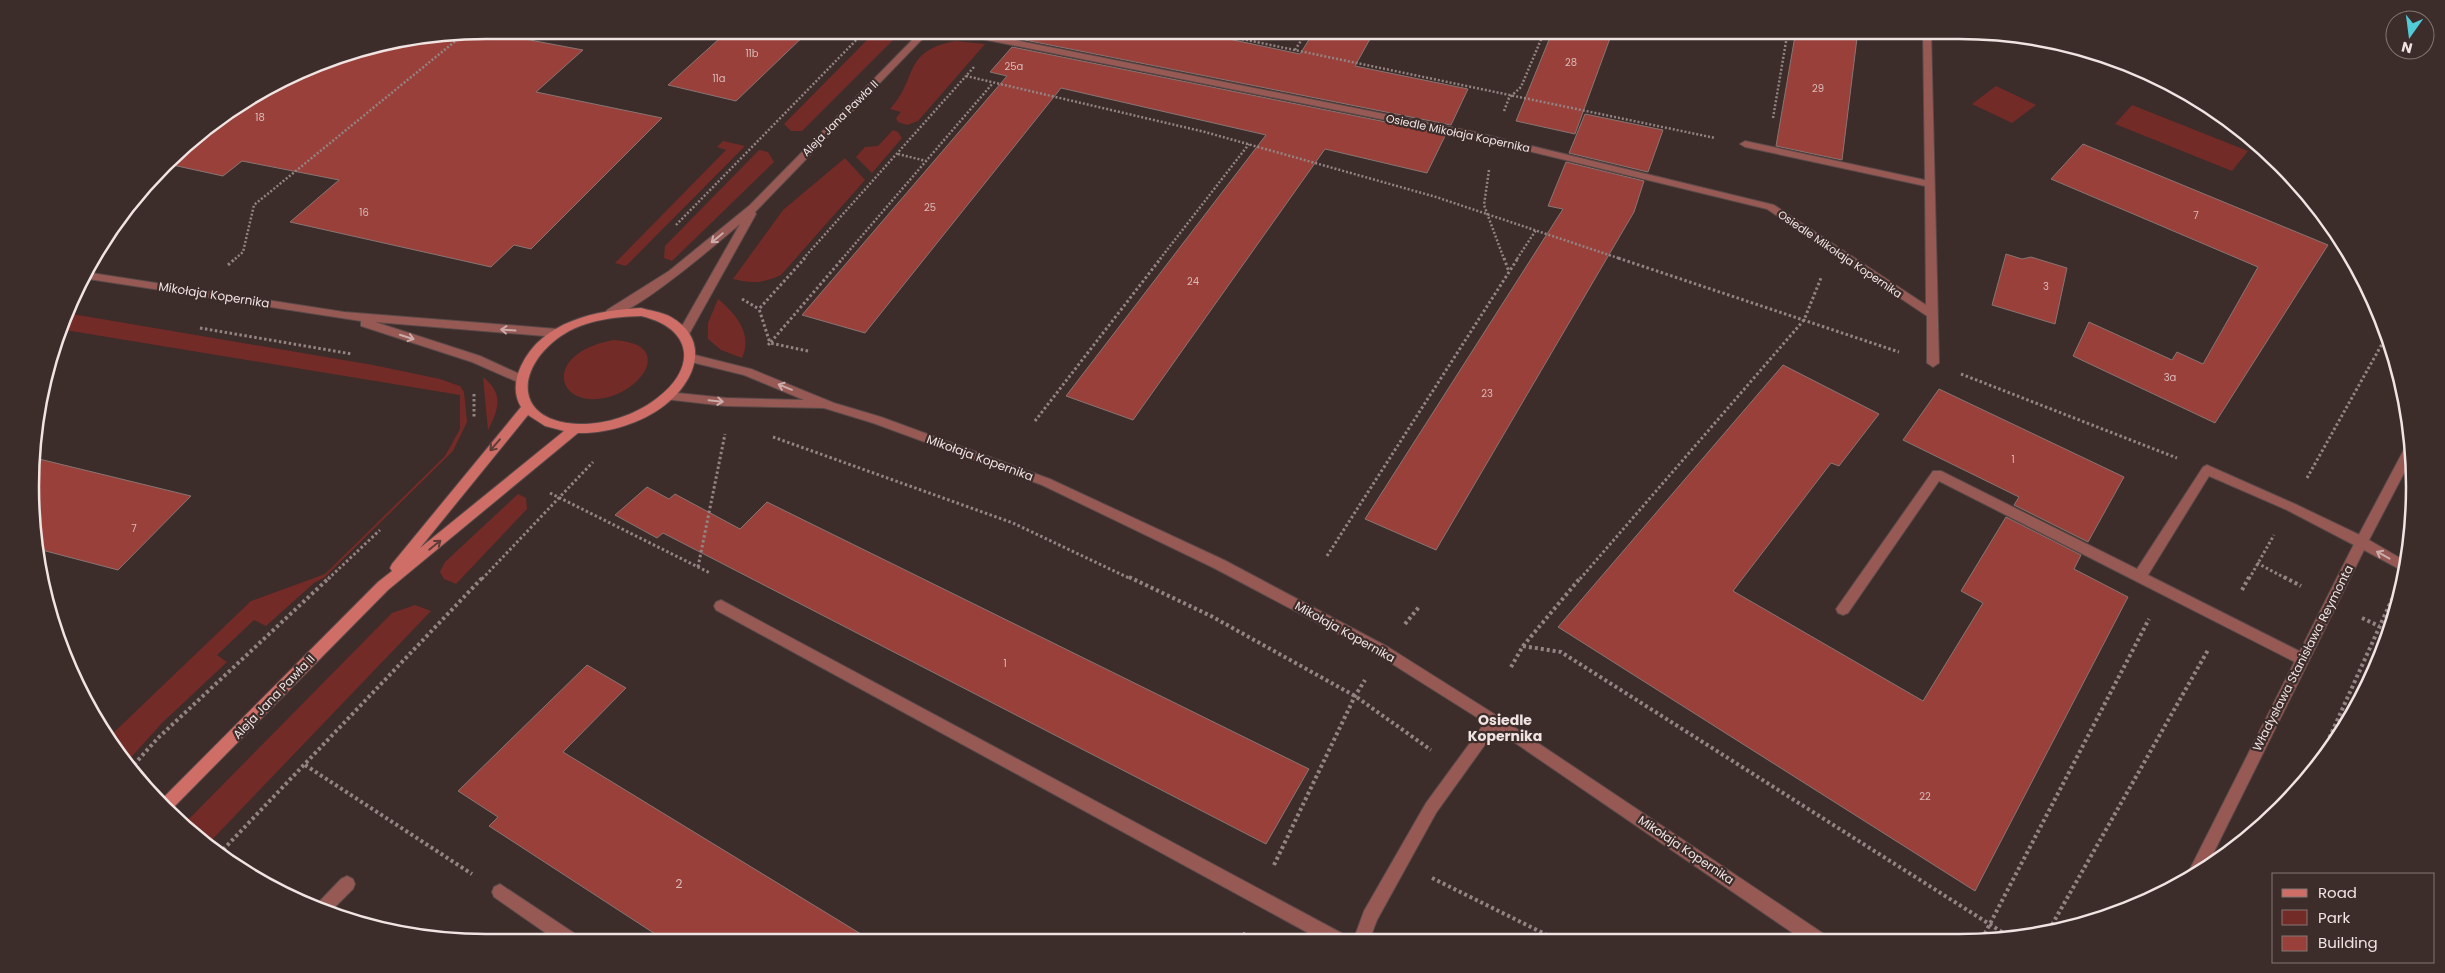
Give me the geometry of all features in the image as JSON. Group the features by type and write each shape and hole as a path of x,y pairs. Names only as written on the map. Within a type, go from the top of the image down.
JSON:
{"street":[{"name":"Aleja Jana Pawła II","path":"611,313 633,302 673,274 754,207 918,39"},
{"name":"Osiedle Mikołaja Kopernika","path":"998,39 1470,134 1770,207 1933,315"},
{"path":"1927,39 1933,364"},
{"path":"1745,144 1930,184"},
{"name":"Aleja Jana Pawła II","path":"684,333 754,207"},
{"name":"Mikołaja Kopernika","path":"92,276 344,316 557,334"},
{"path":"641,312 666,319 684,333 689,342 691,358 682,379 668,396 649,410 626,420 601,426 576,428 547,423 527,408 520,395 520,379 526,363 539,347 557,334 592,317 611,313 641,312"},
{"name":"Mikołaja Kopernika","path":"344,316 476,359 520,379"},
{"name":"Mikołaja Kopernika","path":"691,358 747,372 830,406 877,420 1046,482 1210,559 1383,651 1494,721 1809,934"},
{"name":"Mikołaja Kopernika","path":"668,396 726,402 830,406"},
{"name":"Aleja Jana Pawła II","path":"384,586 478,466 527,408"},
{"name":"Aleja Jana Pawła II","path":"169,802 384,586 576,428"},
{"name":"Władysława Stanisława Reymonta","path":"2201,863 2361,542 2405,458"},
{"path":"2139,577 2207,470 2291,507 2399,563"},
{"path":"1842,609 1937,474 2302,660"},
{"path":"721,606 1326,934"},
{"path":"1363,934 1370,916 1431,808 1494,721"},
{"path":"327,904 347,884"},
{"path":"500,892 561,934"}],"path":[{"path":"672,230 857,39"},
{"path":"770,343 759,309 998,39"},
{"path":"1242,39 1745,144"},
{"path":"1295,50 1302,39"},
{"path":"1767,150 1786,39"},
{"path":"230,264 243,252 254,205 457,40"},
{"path":"966,76 1249,144 1436,197 1987,383 2207,470"},
{"path":"770,343 993,83"},
{"path":"1035,421 1249,144"},
{"path":"898,154 926,160"},
{"path":"1327,556 1536,230"},
{"path":"1512,667 1524,646 1633,515 1804,320 1833,247"},
{"path":"190,326 360,355"},
{"path":"770,343 808,350"},
{"path":"698,567 726,428"},
{"path":"770,436 884,475 1013,523 1211,616 1355,696 1458,770"},
{"path":"224,849 600,457"},
{"path":"135,764 165,732 308,600 385,525"},
{"path":"1986,933 2155,609 2163,589"},
{"path":"2330,737 2392,598"},
{"path":"1524,646 1561,652 2001,932"},
{"path":"1244,934 1258,896 1355,696"},
{"path":"305,765 500,892"},
{"path":"1401,862 1545,934"}],"green space":[{"path":"868,39 894,39 802,131 791,131 784,124"},
{"path":"955,41 985,44 918,121 907,125 898,122 896,118 901,112 890,109 899,98 918,59 926,52 938,46"},
{"path":"1996,86 2036,105 2012,123 1972,104"},
{"path":"2132,105 2248,151 2232,171 2115,124"},
{"path":"893,130 898,132 902,138 872,173 856,157 865,147 878,146"},
{"path":"723,141 745,146 626,266 615,263 726,150 717,147"},
{"path":"759,150 768,152 774,162 672,261 664,258 665,246"},
{"path":"845,158 865,180 781,275 757,282 733,279 783,210"},
{"path":"718,299 731,311 741,325 745,341 742,358 721,350 708,339 708,323"},
{"path":"73,314 373,365 440,379 460,386 464,392 467,422 453,451 325,577 314,583 266,626 254,620 217,655 227,662 162,723 130,758 113,733 251,601 325,574 445,456 460,429 460,395 68,330"},
{"path":"613,340 634,344 645,351 648,361 644,372 635,383 622,392 606,398 589,399 573,394 565,384 565,370 568,364 587,348"},
{"path":"483,377 494,389 498,402 495,415 488,430"},
{"path":"518,494 526,498 527,509 456,584 444,579 440,572 445,562"},
{"path":"415,605 431,611 212,840 188,820 392,613"}],"building":[{"path":"525,39 583,50 536,92 662,118 531,249 514,245 491,267 290,222 339,180 242,161 223,176 175,165 214,131 238,114 288,85 315,73 371,54 399,47 428,43 457,40"},
{"path":"719,39 801,39 736,101 668,85"},
{"path":"1020,39 1229,39 1300,54 1309,39 1370,39 1355,66 1468,89 1451,125"},
{"path":"1549,39 1610,39 1575,134 1516,121"},
{"path":"1794,39 1857,39 1842,160 1776,146"},
{"path":"1012,47 1446,134 1427,173 1325,149 1133,420 1066,396 1266,135 1061,88 865,333 802,315 1007,76 990,72"},
{"path":"1585,114 1663,130 1648,172 1569,153"},
{"path":"2083,144 2328,245 2215,423 2073,356 2089,322 2172,360 2177,352 2203,364 2258,267 2051,179"},
{"path":"1566,162 1644,181 1634,212 1436,550 1365,519 1563,209 1548,206"},
{"path":"2006,254 2022,259 2031,257 2067,268 2055,324 1992,305"},
{"path":"1783,365 1879,414 1839,466 1831,463 1733,591 1923,701 1983,603 1961,591 2006,517 2081,555 2074,569 2128,597 1975,891 1558,627"},
{"path":"1939,389 2124,477 2088,542 2014,505 2019,497 1903,440"},
{"path":"40,459 191,496 118,570 44,551 40,516"},
{"path":"647,487 669,499 675,494 740,529 767,502 1309,769 1266,844 663,533 657,538 615,515"},
{"path":"587,665 626,688 563,752 861,934 655,934 489,826 498,817 458,791"}],"district":[{"name":"Osiedle Kopernika","path":"1505,728"}]}
